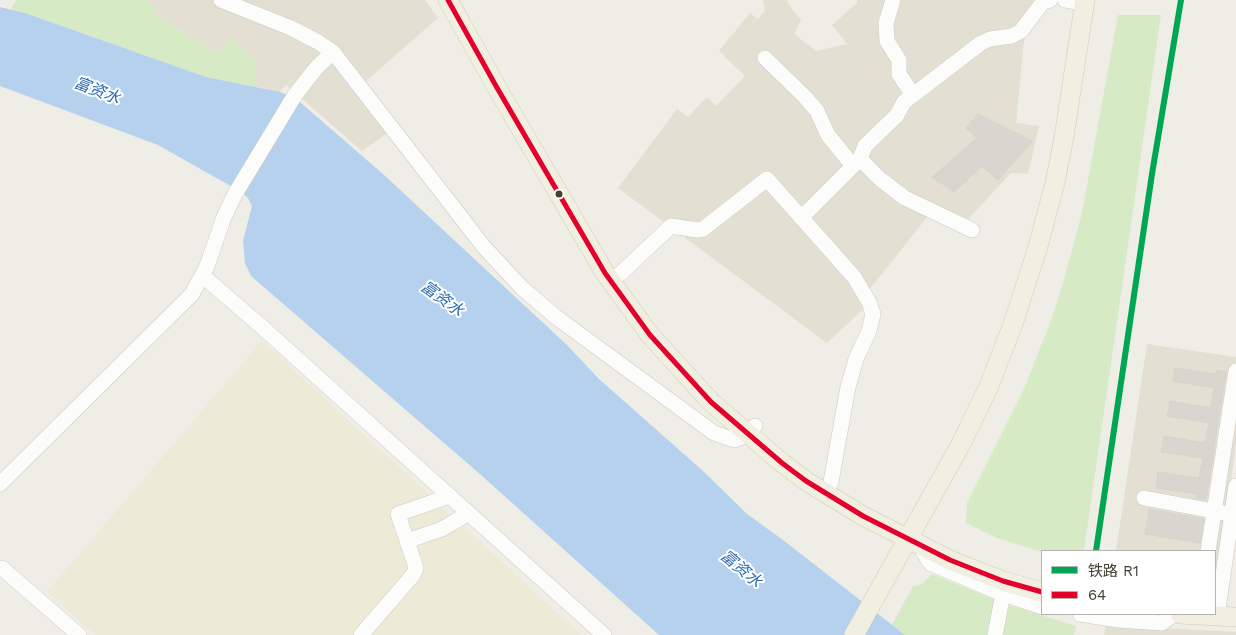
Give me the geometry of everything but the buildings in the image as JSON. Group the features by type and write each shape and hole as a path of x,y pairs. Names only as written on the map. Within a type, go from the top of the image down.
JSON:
{"main road":[{"path":"448,0 593,253 618,292 669,358 711,402 751,431 917,538 988,575 1041,592"},
{"path":"461,0 506,81 620,274 641,304 678,350 720,394 751,431 806,481 863,516 917,538 1041,580"},
{"path":"854,635 885,594 917,538 957,479 987,421 1013,360 1036,295 1058,220 1071,162 1088,1"},
{"path":"869,635 885,594"},
{"path":"1222,608 1236,617"}],"street":[{"path":"221,0 304,34 333,52 470,229 503,268 533,298 714,433 734,440 751,431"},
{"path":"893,0 886,23 887,41 899,60 899,74 913,95"},
{"path":"801,218 857,162 864,146 897,115 904,102 981,44 990,39 1012,36 1021,31 1043,2 1050,0"},
{"path":"1064,0 1088,1"},
{"path":"0,484 192,294 203,276 222,223 235,194 295,95 317,67 333,52"},
{"path":"764,58 805,97 817,111 828,135 857,162 905,198 972,230"},
{"path":"620,274 671,226 697,230 703,228 767,179 854,277 869,302 873,314 869,331 856,359 848,387 831,482"},
{"path":"203,276 604,635"},
{"path":"1208,550 1236,371"},
{"path":"1222,608 1236,486"},
{"path":"362,635 413,575 416,568 398,514 450,496"},
{"path":"1144,498 1232,514"},
{"path":"407,541 442,529 469,514"},
{"path":"917,538 930,563 1003,594 1041,607"},
{"path":"2,568 79,635"},
{"path":"995,635 1003,594"},
{"path":"1086,615 1118,620 1162,623 1173,615"}],"shaded area":[{"path":"147,0 425,0 438,18 358,88 389,132 362,151 286,85 280,92 255,87 255,62 231,37 219,54 153,13"},
{"path":"763,0 787,0 801,20 794,34 816,51 847,44 832,25 857,3 857,0 1041,0 1024,41 1016,123 1039,126 1028,174 1011,173 959,229 928,216 869,290 872,301 827,343 618,188 677,109 688,117 707,97 716,106 745,76 719,51 750,13 758,19 765,11"},
{"path":"262,341 581,635 96,635 47,592"},
{"path":"1147,344 1236,357 1236,443 1219,569 1216,574 1216,550 1116,550"},
{"path":"1106,625 1236,632 1236,635 1104,635"}],"green space":[{"path":"16,0 147,0 157,8 153,13 219,54 231,37 256,62 255,87 206,77 28,14 11,10"},
{"path":"1118,15 1161,15 1084,550 1041,550 1041,552 997,538 966,523 967,503 1024,389 1052,318 1082,213"},
{"path":"932,574 1008,605 1076,626 1074,635 905,635 892,625 913,586 922,584"}],"water":[{"name":"富资水","path":"0,7 28,14 206,77 280,92 294,97 383,174 568,346 599,379 703,471 747,514 905,635 659,635 481,475 251,276 245,263 243,241 252,206 243,193 158,145 0,86"}],"rail line":[{"name":"R1","path":"1096,550 1152,174 1181,0"}],"transit line":[{"name":"64","path":"448,0 605,273 650,335 711,402 782,463 806,481 863,516 950,560 1003,581 1041,592"}]}
